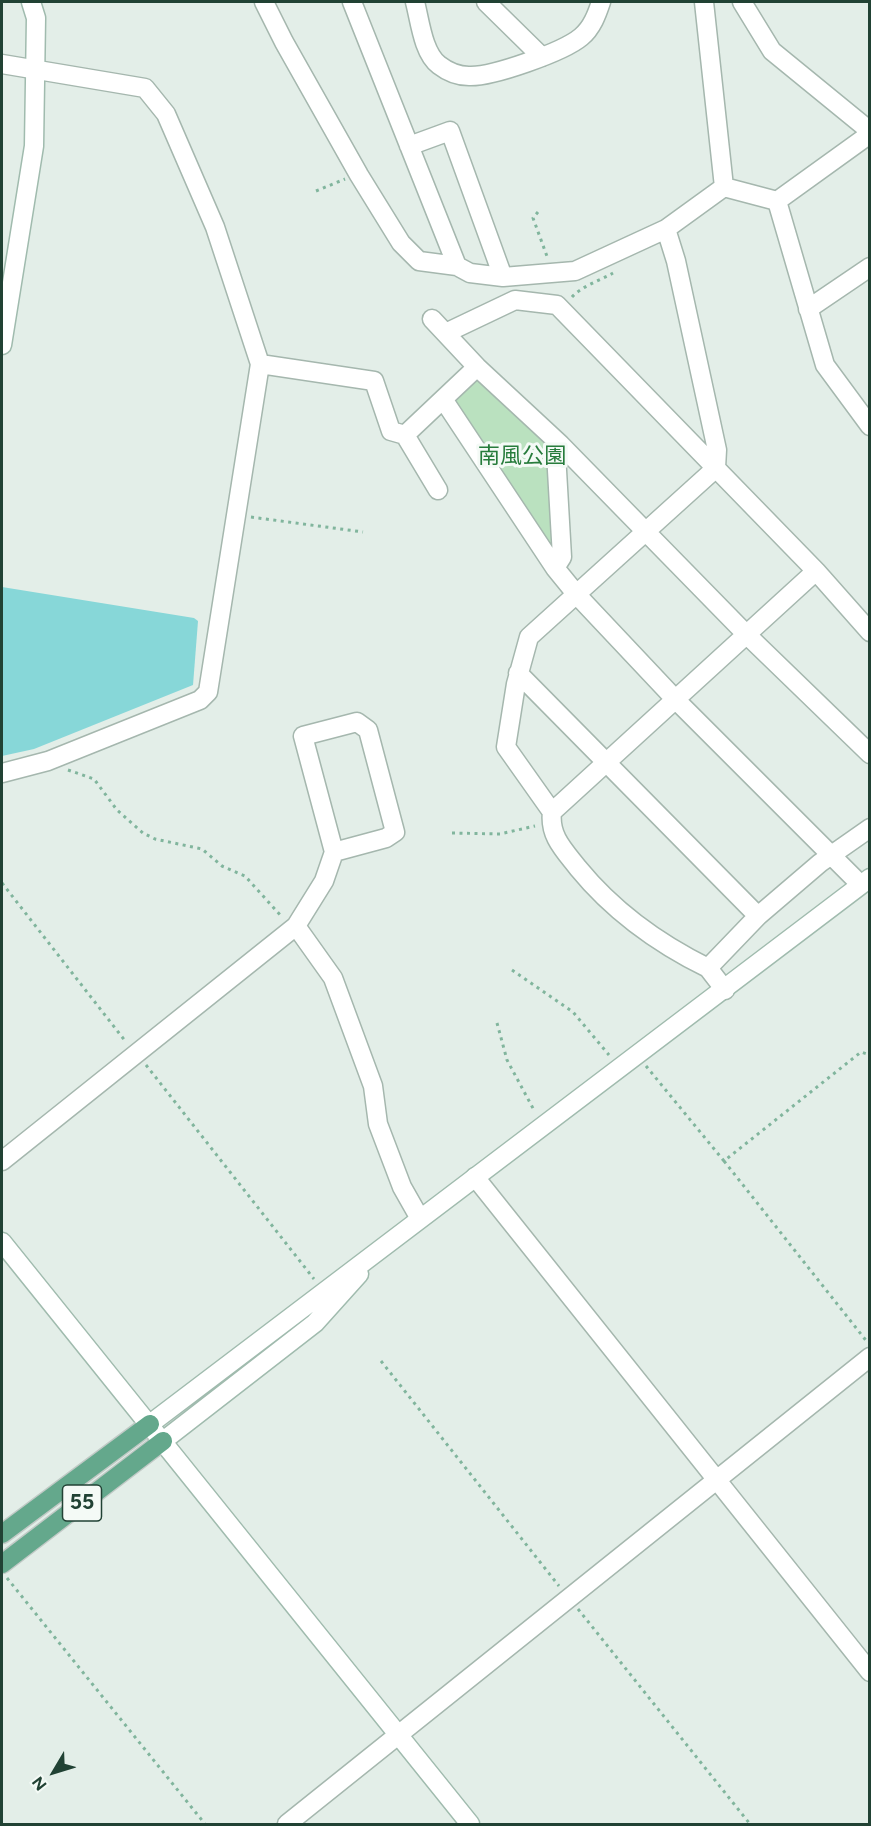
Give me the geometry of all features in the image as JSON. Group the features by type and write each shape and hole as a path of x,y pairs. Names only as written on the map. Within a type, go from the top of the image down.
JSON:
{"main road":[{"name":"55","path":"2,1534 150,1424"},
{"name":"55","path":"2,1564 163,1441"}],"street":[{"path":"2,345 3,325 34,146 37,70 36,18 30,2"},
{"path":"264,2 359,175 401,243 418,261 457,266 470,273 503,277 575,271 666,230 724,187"},
{"path":"352,2 457,266"},
{"path":"415,2 430,54 437,64 458,75 482,75 542,57 582,37 594,20 601,2"},
{"path":"486,2 542,57"},
{"path":"704,2 724,187"},
{"path":"742,2 772,51 870,132 777,201"},
{"path":"2,64 145,88 166,114 215,226 260,364 208,692 191,704 48,761 2,773"},
{"path":"409,146 450,132 503,277"},
{"path":"724,187 777,201"},
{"path":"777,201 825,364 870,426"},
{"path":"666,230 676,261 717,450 716,468 648,532 529,637 518,673 506,747 552,816 556,840 614,907 674,952 708,968 725,990"},
{"path":"808,309 870,267"},
{"path":"447,335 515,300 557,305 701,456 716,468 816,571 870,632"},
{"path":"432,319 477,367 560,444 745,633 870,754"},
{"path":"260,364 374,381 391,431 405,435 438,490"},
{"path":"405,435 477,367"},
{"path":"150,1424 413,1222 725,990 865,881 824,850 675,699 578,595 555,568 443,399"},
{"path":"555,568 562,556 556,453 560,444"},
{"path":"552,816 745,633 816,571"},
{"path":"518,673 758,916"},
{"path":"2,1161 296,926 324,881 334,852 303,736 357,722 368,730 395,832 386,838 334,852"},
{"path":"708,968 758,916 870,828"},
{"path":"296,926 333,978 373,1086 378,1124 413,1222"},
{"path":"475,1177 870,1672"},
{"path":"163,1441 315,1323 355,1277 413,1222"},
{"path":"2,1242 470,1824"},
{"path":"287,1824 870,1357"}],"path":[{"path":"316,191 359,175"},
{"path":"538,212 533,218 534,226 555,273"},
{"path":"236,515 363,532"},
{"path":"48,761 56,767 94,779 117,810 143,833 154,839 201,849 222,866 245,876 285,921 296,926"},
{"path":"452,833 500,834 552,816"},
{"path":"2,883 323,1291"},
{"path":"512,970 573,1012 620,1068"},
{"path":"497,1023 510,1068 543,1126"},
{"path":"724,1161 861,1052 870,1055"},
{"path":"638,1055 683,1114 693,1122 870,1344"},
{"path":"2,1570 205,1824"}],"green space":[{"name":"南風公園","path":"477,367 560,444 555,568 443,399"}],"water":[{"path":"2,587 194,618 198,621 193,685 34,749 2,756"}]}
